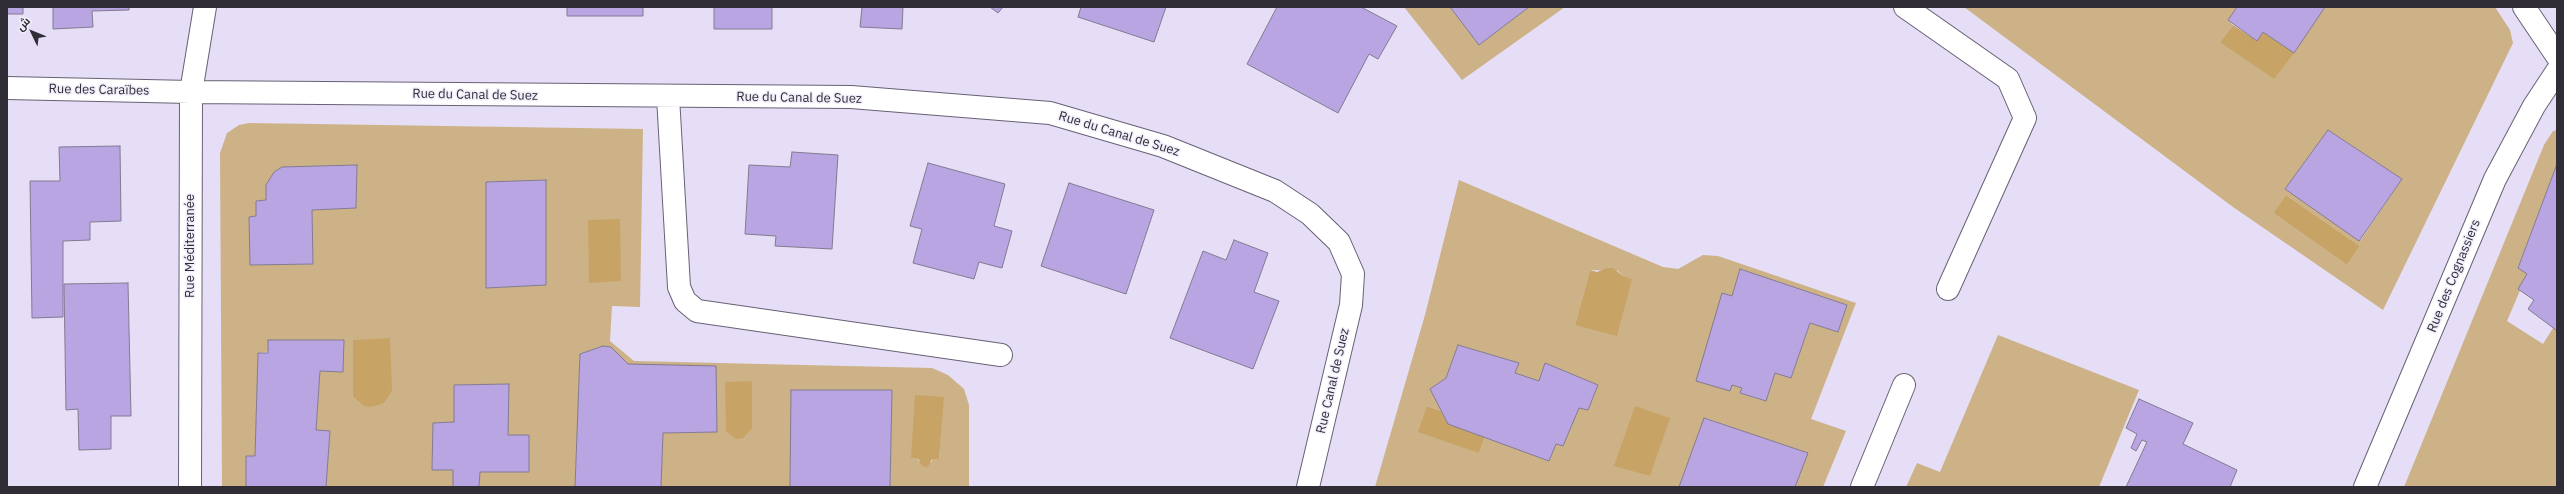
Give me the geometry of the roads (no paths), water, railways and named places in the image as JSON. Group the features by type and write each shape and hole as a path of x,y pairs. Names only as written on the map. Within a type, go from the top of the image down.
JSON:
{"street":[{"name":"Rue Méditerranée","path":"190,487 191,92 205,7"},
{"path":"1904,7 2008,79 2026,118 1948,289"},
{"path":"2524,7 2557,56"},
{"name":"Rue des Cognassiers","path":"2364,487 2495,179 2534,106 2557,71"},
{"name":"Rue des Caraïbes","path":"7,88 191,92"},
{"name":"Rue du Canal de Suez","path":"191,92 668,97 851,97 1050,113 1163,146 1276,191 1310,214 1339,242 1353,274"},
{"path":"668,97 679,287 685,301 697,311 1001,355"},
{"name":"Rue Canal de Suez","path":"1308,487 1351,305 1353,274"},
{"path":"1862,487 1904,385"}]}
